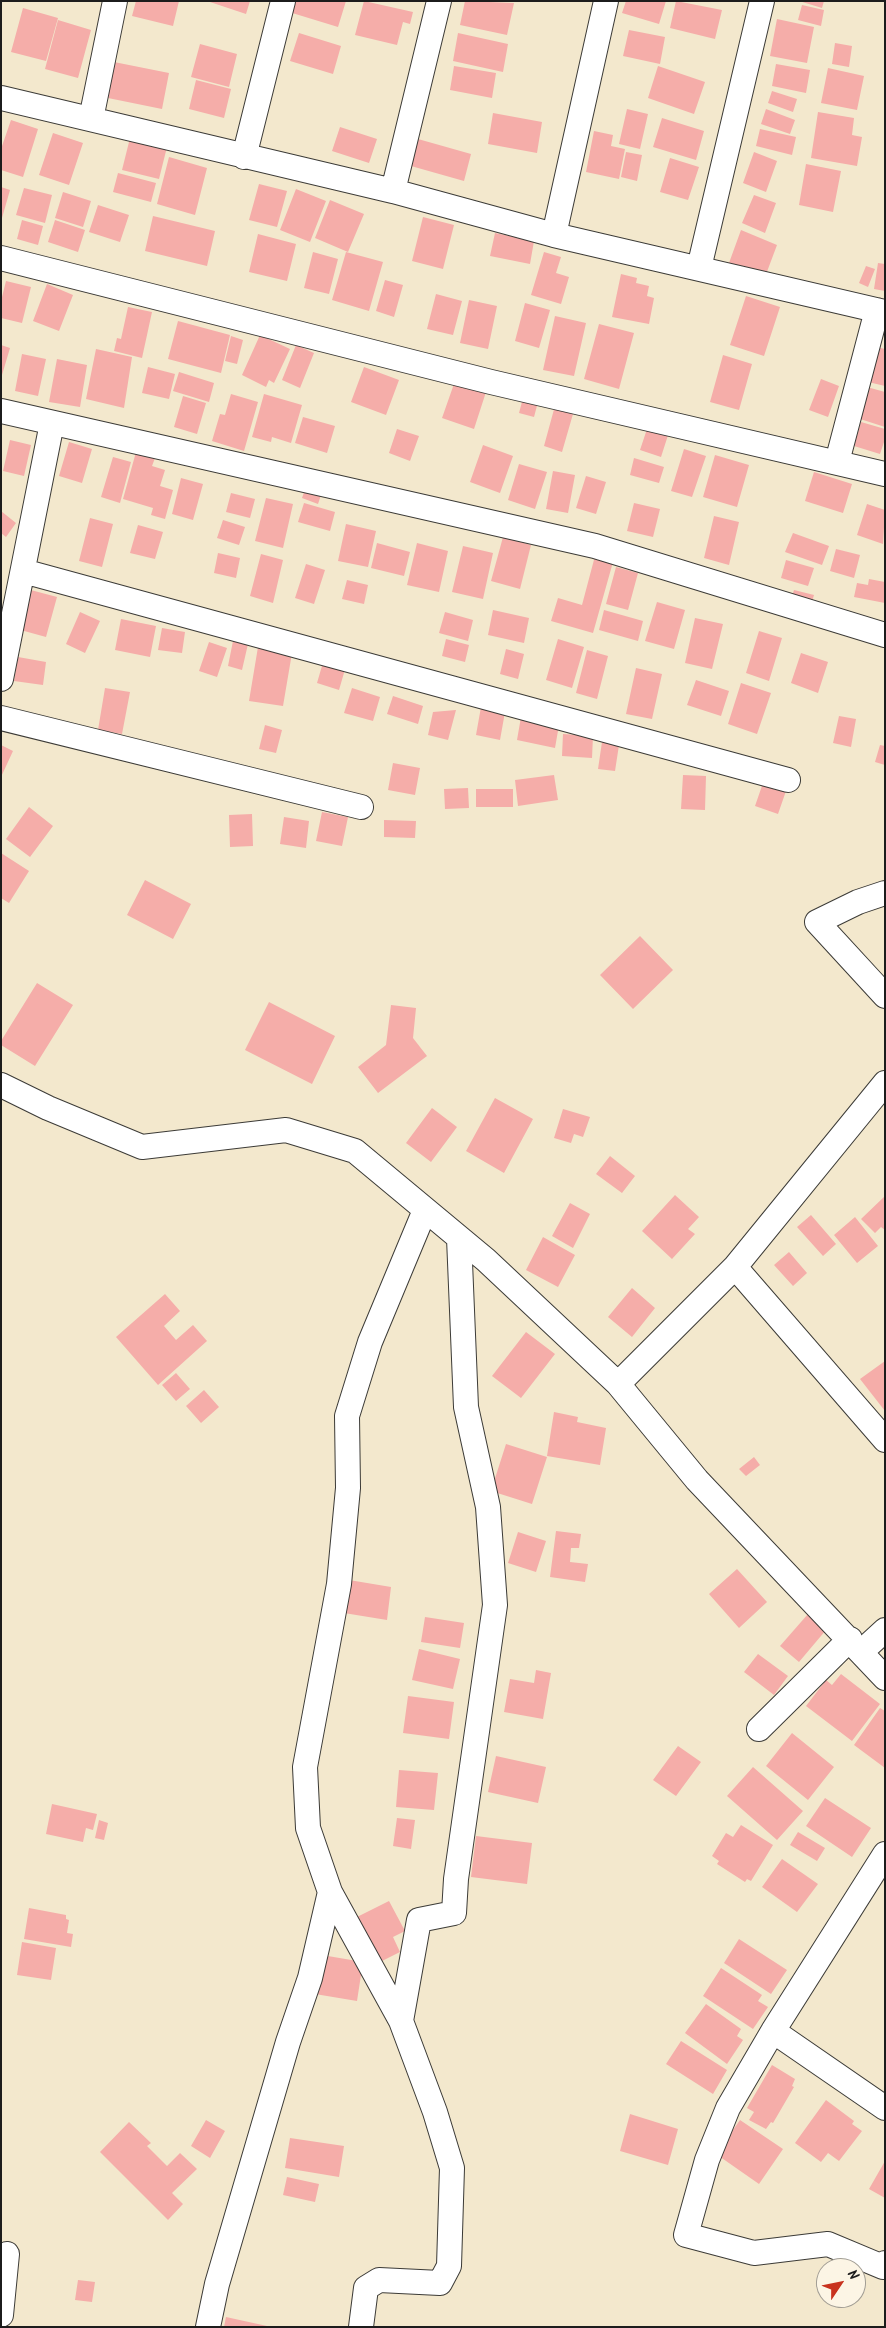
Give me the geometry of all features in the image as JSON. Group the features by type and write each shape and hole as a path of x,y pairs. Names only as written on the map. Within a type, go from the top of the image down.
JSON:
{"street":[{"path":"91,119 115,1"},
{"path":"244,157 283,1"},
{"path":"393,191 439,1"},
{"path":"554,235 606,1"},
{"path":"699,268 762,1"},
{"path":"1,98 393,191 554,235 881,311 837,462"},
{"path":"1,258 491,382 885,474"},
{"path":"1,411 595,546 885,635"},
{"path":"1,679 52,423"},
{"path":"23,571 788,780"},
{"path":"1,718 361,807"},
{"path":"885,893 858,902 818,922 885,996"},
{"path":"618,1384 736,1267 885,1083"},
{"path":"1,1085 48,1108 142,1147 286,1130 355,1150 486,1260 618,1384 697,1480 885,1678"},
{"path":"361,2327 366,2288 380,2280 440,2283 449,2266 452,2168 436,2112 401,2022 330,1892 308,1828 305,1767 338,1584 348,1488 347,1416 370,1342 425,1210"},
{"path":"401,2022 419,1920 454,1913 456,1879 495,1605 488,1507 466,1407 459,1238"},
{"path":"736,1267 885,1440"},
{"path":"760,1729 855,1645 885,1630"},
{"path":"885,1854 773,2031 728,2108 707,2160 686,2235 754,2253 828,2244 882,2267 885,2263"},
{"path":"208,2327 217,2284 288,2042 310,1978 330,1892"},
{"path":"773,2031 885,2108"},
{"path":"1,2315 7,2254"}],"building":[{"path":"136,1 179,1 173,26 132,16"},
{"path":"207,1 250,1 246,14"},
{"path":"292,1 346,1 338,27 289,12"},
{"path":"364,1 413,12 410,24 403,22 397,45 355,35"},
{"path":"465,1 514,3 507,35 460,25"},
{"path":"626,1 666,1 659,24 622,13"},
{"path":"676,1 722,10 715,39 670,28"},
{"path":"799,1 824,1 822,8"},
{"path":"802,5 824,10 821,26 798,20"},
{"path":"23,8 58,18 46,61 11,52"},
{"path":"777,19 814,27 807,63 770,56"},
{"path":"58,20 91,30 78,78 45,69"},
{"path":"629,30 665,37 660,64 623,56"},
{"path":"299,33 341,46 333,74 290,61"},
{"path":"458,33 508,44 503,72 453,61"},
{"path":"835,43 852,46 849,67 832,64"},
{"path":"200,44 237,54 229,87 191,77"},
{"path":"114,62 169,73 162,109 108,98"},
{"path":"776,64 810,70 806,93 772,86"},
{"path":"454,66 496,73 492,98 450,90"},
{"path":"658,66 705,82 694,114 648,98"},
{"path":"828,68 864,76 857,110 821,103"},
{"path":"196,80 231,89 224,118 189,109"},
{"path":"772,91 797,99 793,112 768,103"},
{"path":"627,109 648,114 640,149 619,144"},
{"path":"766,109 795,120 790,134 761,124"},
{"path":"818,112 854,118 852,135 862,137 857,166 811,158"},
{"path":"493,113 542,122 537,153 488,144"},
{"path":"662,118 704,131 696,160 653,147"},
{"path":"11,120 38,129 23,177 1,170 1,149"},
{"path":"340,127 377,139 369,163 332,151"},
{"path":"760,129 796,137 792,155 756,146"},
{"path":"594,131 613,135 611,146 625,149 619,179 586,172"},
{"path":"53,133 83,143 69,185 39,175"},
{"path":"130,138 167,147 159,179 122,170"},
{"path":"418,139 471,154 464,181 411,166"},
{"path":"626,152 642,155 637,181 621,177"},
{"path":"754,152 777,161 766,192 743,183"},
{"path":"169,157 207,168 195,215 157,204"},
{"path":"670,158 699,167 688,200 660,192"},
{"path":"806,164 841,171 833,212 799,205"},
{"path":"118,173 156,183 151,202 113,192"},
{"path":"259,184 287,191 277,227 249,220"},
{"path":"1,187 10,190 2,218 1,218"},
{"path":"24,188 52,195 45,223 16,215"},
{"path":"296,189 326,201 310,242 280,230"},
{"path":"63,192 91,201 83,227 55,218"},
{"path":"754,195 776,203 765,233 742,223"},
{"path":"330,200 364,214 348,252 315,238"},
{"path":"98,205 129,215 120,242 89,232"},
{"path":"153,216 215,231 207,266 145,251"},
{"path":"423,217 454,225 443,269 412,261"},
{"path":"22,220 43,226 38,245 17,239"},
{"path":"55,220 85,230 78,252 48,242"},
{"path":"741,230 777,245 765,277 729,263"},
{"path":"495,233 534,241 530,264 490,256"},
{"path":"258,234 296,244 287,281 249,272"},
{"path":"313,252 338,259 329,294 304,288"},
{"path":"346,252 383,262 369,311 332,300"},
{"path":"544,252 561,257 556,273 569,277 561,304 531,295"},
{"path":"878,263 885,264 885,291 874,289"},
{"path":"866,266 875,269 868,287 859,283"},
{"path":"621,274 637,278 636,283 649,286 647,296 654,298 649,324 612,317"},
{"path":"385,280 403,285 394,317 376,311"},
{"path":"6,281 31,287 22,323 1,318 1,301"},
{"path":"47,284 73,295 59,331 33,321"},
{"path":"436,294 462,301 453,335 427,329"},
{"path":"746,296 780,307 764,356 730,345"},
{"path":"469,300 497,306 488,349 460,343"},
{"path":"525,303 550,310 539,348 515,341"},
{"path":"128,307 152,312 142,358 114,351 117,338 121,339"},
{"path":"555,316 586,323 574,376 543,370"},
{"path":"178,321 230,335 221,373 168,359"},
{"path":"599,324 634,333 619,389 584,379"},
{"path":"260,335 290,349 274,383 269,380 266,387 242,375"},
{"path":"231,336 243,340 237,364 225,361"},
{"path":"1,345 10,348 2,375 1,375"},
{"path":"296,345 314,353 300,388 282,380"},
{"path":"872,346 885,349 885,386 864,381"},
{"path":"96,349 132,357 124,408 86,399"},
{"path":"22,354 46,359 38,396 15,391"},
{"path":"723,355 752,364 739,410 710,402"},
{"path":"57,359 87,365 80,407 49,402"},
{"path":"148,367 175,374 169,399 142,393"},
{"path":"364,367 399,380 386,415 351,402"},
{"path":"179,372 214,383 209,402 173,391"},
{"path":"821,379 839,386 828,417 809,410"},
{"path":"455,381 486,392 474,429 442,418"},
{"path":"867,387 885,392 885,427 857,418"},
{"path":"231,394 258,402 244,451 212,441 220,414 225,415"},
{"path":"264,394 302,405 291,443 272,437 271,442 252,437"},
{"path":"183,396 206,403 197,434 174,427"},
{"path":"523,398 538,402 534,417 519,413"},
{"path":"556,402 575,407 562,452 544,446"},
{"path":"303,417 335,426 327,453 295,443"},
{"path":"861,422 885,429 885,439 880,454 854,446"},
{"path":"649,423 670,429 661,457 640,450"},
{"path":"397,429 419,436 410,461 389,453"},
{"path":"10,440 31,445 24,476 3,471"},
{"path":"69,442 92,449 82,483 59,476"},
{"path":"483,445 513,456 500,493 470,482"},
{"path":"684,449 706,456 692,497 671,491"},
{"path":"136,452 155,458 152,466 165,470 160,486 173,490 165,519 151,515 153,508 123,499"},
{"path":"715,455 749,465 737,507 703,497"},
{"path":"113,457 131,462 120,503 101,497"},
{"path":"634,458 664,467 659,483 630,475"},
{"path":"519,464 547,472 535,509 508,500"},
{"path":"553,471 575,475 568,513 546,509"},
{"path":"814,472 852,484 843,513 805,501"},
{"path":"586,476 606,482 596,514 576,508"},
{"path":"181,478 203,484 193,520 172,514"},
{"path":"307,484 323,489 318,504 302,498"},
{"path":"231,493 255,499 250,518 226,512"},
{"path":"266,498 293,504 283,548 255,541"},
{"path":"304,503 335,512 330,531 298,522"},
{"path":"634,503 660,509 653,537 627,531"},
{"path":"867,504 885,510 883,544 857,535"},
{"path":"1,511 16,523 6,537 1,533"},
{"path":"714,516 739,522 729,565 704,558"},
{"path":"90,518 113,524 102,567 79,561"},
{"path":"223,520 245,527 239,545 217,538"},
{"path":"346,524 376,531 368,567 338,561"},
{"path":"138,525 163,532 155,559 130,553"},
{"path":"793,533 829,546 822,565 785,552"},
{"path":"503,537 531,545 520,589 491,581"},
{"path":"377,543 410,552 404,576 371,568"},
{"path":"417,543 448,551 439,592 407,585"},
{"path":"463,546 493,553 483,599 452,592"},
{"path":"836,549 860,555 854,578 830,571"},
{"path":"218,553 240,558 236,578 214,573"},
{"path":"261,554 283,560 273,603 250,596"},
{"path":"595,556 613,562 593,633 551,621 558,598 582,605"},
{"path":"786,560 814,568 808,586 781,578"},
{"path":"306,564 325,570 314,604 295,598"},
{"path":"616,567 638,573 628,610 606,604"},
{"path":"869,579 885,582 885,603 854,597 857,583 868,585"},
{"path":"347,580 368,585 364,604 342,599"},
{"path":"27,589 57,597 46,637 17,629"},
{"path":"794,590 814,595 811,605 791,600"},
{"path":"657,602 685,610 674,649 645,641"},
{"path":"493,610 529,618 524,643 488,635"},
{"path":"604,610 643,621 638,641 599,630"},
{"path":"80,612 100,621 85,653 66,644"},
{"path":"445,612 473,620 468,641 439,633"},
{"path":"695,618 723,624 712,669 685,663"},
{"path":"121,619 156,626 150,657 115,650"},
{"path":"162,628 185,632 182,653 158,650"},
{"path":"759,631 782,638 769,681 746,673"},
{"path":"446,639 469,645 465,662 442,656"},
{"path":"558,639 584,647 572,688 546,680"},
{"path":"233,641 248,644 242,670 228,666"},
{"path":"209,642 227,648 217,677 199,671"},
{"path":"258,647 292,653 283,706 249,701"},
{"path":"506,649 524,654 518,679 500,674"},
{"path":"587,650 608,656 597,699 576,693"},
{"path":"801,653 828,662 818,693 791,683"},
{"path":"18,657 46,662 43,685 14,681"},
{"path":"324,659 346,666 339,690 317,683"},
{"path":"636,668 662,674 652,719 626,714"},
{"path":"696,680 729,691 721,716 687,705"},
{"path":"741,683 771,693 757,734 728,724"},
{"path":"105,688 130,692 122,734 98,730"},
{"path":"352,688 380,697 373,721 344,713"},
{"path":"393,696 423,706 418,724 387,714"},
{"path":"481,707 505,712 500,740 476,735"},
{"path":"456,710 448,740 428,735 433,712"},
{"path":"839,716 856,719 851,747 833,743"},
{"path":"521,717 559,725 555,748 517,740"},
{"path":"265,725 282,730 276,753 259,749"},
{"path":"563,734 593,736 592,758 562,756"},
{"path":"602,742 619,745 615,771 598,769"},
{"path":"1,745 13,751 1,777"},
{"path":"880,745 885,746 885,765 875,762"},
{"path":"393,763 420,768 415,795 388,790"},
{"path":"554,775 558,800 518,806 515,780"},
{"path":"683,775 706,776 705,810 681,809"},
{"path":"763,783 786,791 778,814 755,806"},
{"path":"468,788 469,808 445,809 444,789"},
{"path":"476,789 513,789 513,807 476,807"},
{"path":"29,807 53,826 30,857 6,839"},
{"path":"322,812 348,817 342,846 316,841"},
{"path":"252,814 253,846 230,847 229,815"},
{"path":"284,817 309,821 306,848 280,844"},
{"path":"384,820 416,821 415,838 384,837"},
{"path":"1,853 29,871 9,903 1,898"},
{"path":"145,880 191,904 173,939 127,915"},
{"path":"640,936 673,970 633,1009 600,975"},
{"path":"37,983 73,1005 35,1066 1,1045 1,1041"},
{"path":"269,1002 335,1036 312,1084 245,1050"},
{"path":"391,1005 416,1008 413,1038 427,1056 378,1093 358,1067 386,1045"},
{"path":"495,1098 533,1119 504,1173 466,1151"},
{"path":"432,1108 457,1127 431,1162 406,1143"},
{"path":"563,1109 590,1117 583,1137 574,1134 571,1143 554,1138"},
{"path":"610,1156 635,1176 622,1193 596,1174"},
{"path":"675,1195 699,1217 688,1229 695,1234 672,1259 642,1231"},
{"path":"885,1196 885,1230 881,1227 875,1233 861,1219"},
{"path":"570,1203 590,1214 573,1248 552,1236"},
{"path":"811,1215 836,1244 823,1256 797,1227"},
{"path":"855,1217 878,1246 857,1263 834,1235"},
{"path":"543,1237 575,1255 558,1287 526,1270"},
{"path":"789,1252 807,1273 793,1286 774,1265"},
{"path":"632,1288 655,1308 632,1337 608,1317"},
{"path":"165,1294 180,1311 164,1326 176,1340 193,1325 207,1341 158,1385 116,1337"},
{"path":"526,1332 555,1354 521,1398 492,1376"},
{"path":"885,1361 885,1411 860,1379"},
{"path":"176,1373 190,1389 176,1401 162,1385"},
{"path":"204,1390 219,1407 201,1423 186,1406"},
{"path":"554,1412 578,1417 577,1422 606,1428 600,1465 547,1456"},
{"path":"506,1444 547,1457 532,1504 491,1491"},
{"path":"754,1457 760,1465 746,1476 739,1469"},
{"path":"556,1531 581,1534 579,1548 571,1548 570,1562 588,1564 585,1582 550,1577"},
{"path":"518,1532 546,1541 536,1572 508,1563"},
{"path":"737,1569 767,1602 739,1628 709,1594"},
{"path":"349,1580 391,1587 387,1620 344,1613"},
{"path":"808,1614 826,1630 799,1662 780,1646"},
{"path":"425,1617 464,1623 460,1648 421,1642"},
{"path":"419,1649 460,1659 453,1689 412,1680"},
{"path":"758,1654 788,1676 774,1695 744,1672"},
{"path":"536,1670 551,1673 543,1719 504,1712 510,1679 534,1683"},
{"path":"841,1674 880,1704 852,1741 806,1706 826,1680 832,1685"},
{"path":"408,1696 454,1702 449,1739 403,1733"},
{"path":"880,1708 885,1711 885,1768 854,1745"},
{"path":"792,1733 834,1767 808,1800 766,1766"},
{"path":"678,1746 701,1762 676,1796 653,1780"},
{"path":"496,1756 546,1767 538,1803 488,1792"},
{"path":"753,1767 803,1811 777,1840 727,1796"},
{"path":"399,1770 438,1773 434,1810 396,1807"},
{"path":"825,1798 871,1828 852,1857 806,1826"},
{"path":"52,1804 97,1814 93,1830 86,1828 83,1842 46,1834"},
{"path":"397,1818 415,1820 411,1849 393,1846"},
{"path":"99,1820 108,1823 104,1840 95,1838"},
{"path":"741,1825 773,1845 751,1881 747,1879 745,1882 717,1864 719,1861 712,1856 726,1833 733,1837"},
{"path":"798,1832 825,1848 817,1861 790,1845"},
{"path":"476,1836 532,1843 527,1884 471,1877"},
{"path":"782,1859 818,1884 797,1912 762,1887"},
{"path":"389,1901 405,1931 393,1937 400,1952 378,1963 355,1918"},
{"path":"29,1908 66,1915 66,1919 69,1920 67,1933 73,1934 71,1947 24,1939"},
{"path":"739,1939 787,1970 771,1994 724,1963"},
{"path":"22,1942 56,1948 51,1980 17,1975"},
{"path":"322,1955 363,1962 357,2001 315,1994"},
{"path":"721,1968 762,1995 758,2001 768,2007 753,2029 703,1996"},
{"path":"706,2004 741,2029 737,2036 743,2040 727,2064 685,2033"},
{"path":"681,2041 727,2070 713,2094 666,2064"},
{"path":"772,2065 795,2079 792,2086 794,2087 773,2123 771,2122 766,2129 749,2120 754,2112 747,2108"},
{"path":"826,2100 854,2121 852,2124 862,2131 839,2161 828,2153 821,2162 795,2143"},
{"path":"630,2114 678,2129 668,2165 620,2151"},
{"path":"206,2120 225,2131 210,2158 191,2146"},
{"path":"740,2120 783,2149 759,2184 716,2154"},
{"path":"129,2122 151,2143 147,2146 167,2166 180,2153 197,2169 172,2193 183,2204 168,2220 100,2152"},
{"path":"290,2138 344,2146 339,2177 285,2168"},
{"path":"885,2161 885,2198 869,2189"},
{"path":"287,2177 319,2184 315,2202 283,2195"},
{"path":"78,2280 95,2282 92,2302 75,2300"},
{"path":"226,2317 267,2326 267,2327 224,2327"}]}
